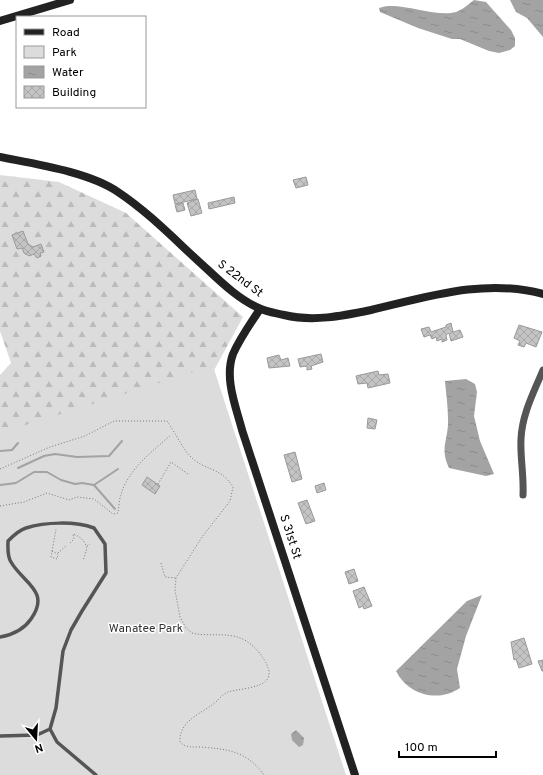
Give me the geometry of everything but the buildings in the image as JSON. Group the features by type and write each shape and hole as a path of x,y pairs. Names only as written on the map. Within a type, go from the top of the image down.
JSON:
{"street":[{"path":"17,16 70,0"},
{"path":"0,21 16,16"},
{"name":"S 22nd St","path":"0,157 58,169 92,180 117,191 142,210 222,283 260,308 286,316 314,318 339,316 475,288 501,287 528,290 543,294"},
{"name":"S 31st St","path":"260,308 233,355 230,374 234,399 242,430 355,775"},
{"path":"523,495 524,474 521,439 524,420 543,370"}],"lane":[{"path":"0,637 18,632 29,623 35,614 38,604 36,592 30,582 17,571 10,561 8,541 15,534 25,528 85,524 94,528 105,544 106,573 71,630 63,652 56,708 50,729 57,742 96,775"},
{"path":"0,736 37,735 50,729"}],"path":[{"path":"0,469 28,458 50,447 85,436 114,421 167,421 190,455 197,462 223,474 232,487 230,501 202,537 176,578 176,603 180,617 186,628 197,634 221,634 242,638 263,657 269,672 267,678 255,688 229,692 222,695 213,705 199,713 182,728 179,735 180,742 186,746 227,749 240,754 264,775"},
{"path":"0,506 24,502 48,493 69,500 78,497 86,497 102,503 113,514 118,513 121,494 128,481 142,462 170,436"},
{"path":"158,484 172,462 188,474"},
{"path":"56,525 56,535 51,557 57,559 58,554 67,545"},
{"path":"70,543 74,539 73,534 80,536 87,547"},
{"path":"83,561 87,547 90,544"},
{"path":"52,551 58,554"},
{"path":"161,563 165,577 176,578"}],"green space":[{"path":"0,175 59,182 126,213 243,317 212,374 0,521 0,375 11,363 0,331"},
{"name":"Wanatee Park","path":"213,366 346,775 0,775 0,433"}],"water":[{"path":"474,0 486,2 511,30 515,38 515,46 510,50 499,53 489,51 460,39 452,39 418,28 380,12 379,8 396,6 438,13 447,13 456,12"},
{"path":"510,0 543,0 543,37 527,18 516,12"},
{"path":"466,379 475,384 477,392 474,416 480,441 494,474 486,476 449,468 446,461 445,449 448,419 445,381"},
{"path":"482,595 466,636 457,669 460,688 451,693 433,696 416,691 408,686 396,671 467,601"},
{"path":"296,730 304,738 303,745 299,747 292,740 291,734"}],"waterway":[{"path":"18,468 44,456 55,454 77,457 109,456 122,441"},
{"path":"0,451 12,450 18,443"},
{"path":"94,485 118,469"},
{"path":"0,485 16,483 34,472 47,472 61,480 75,484 82,483 94,485 115,509"}]}
